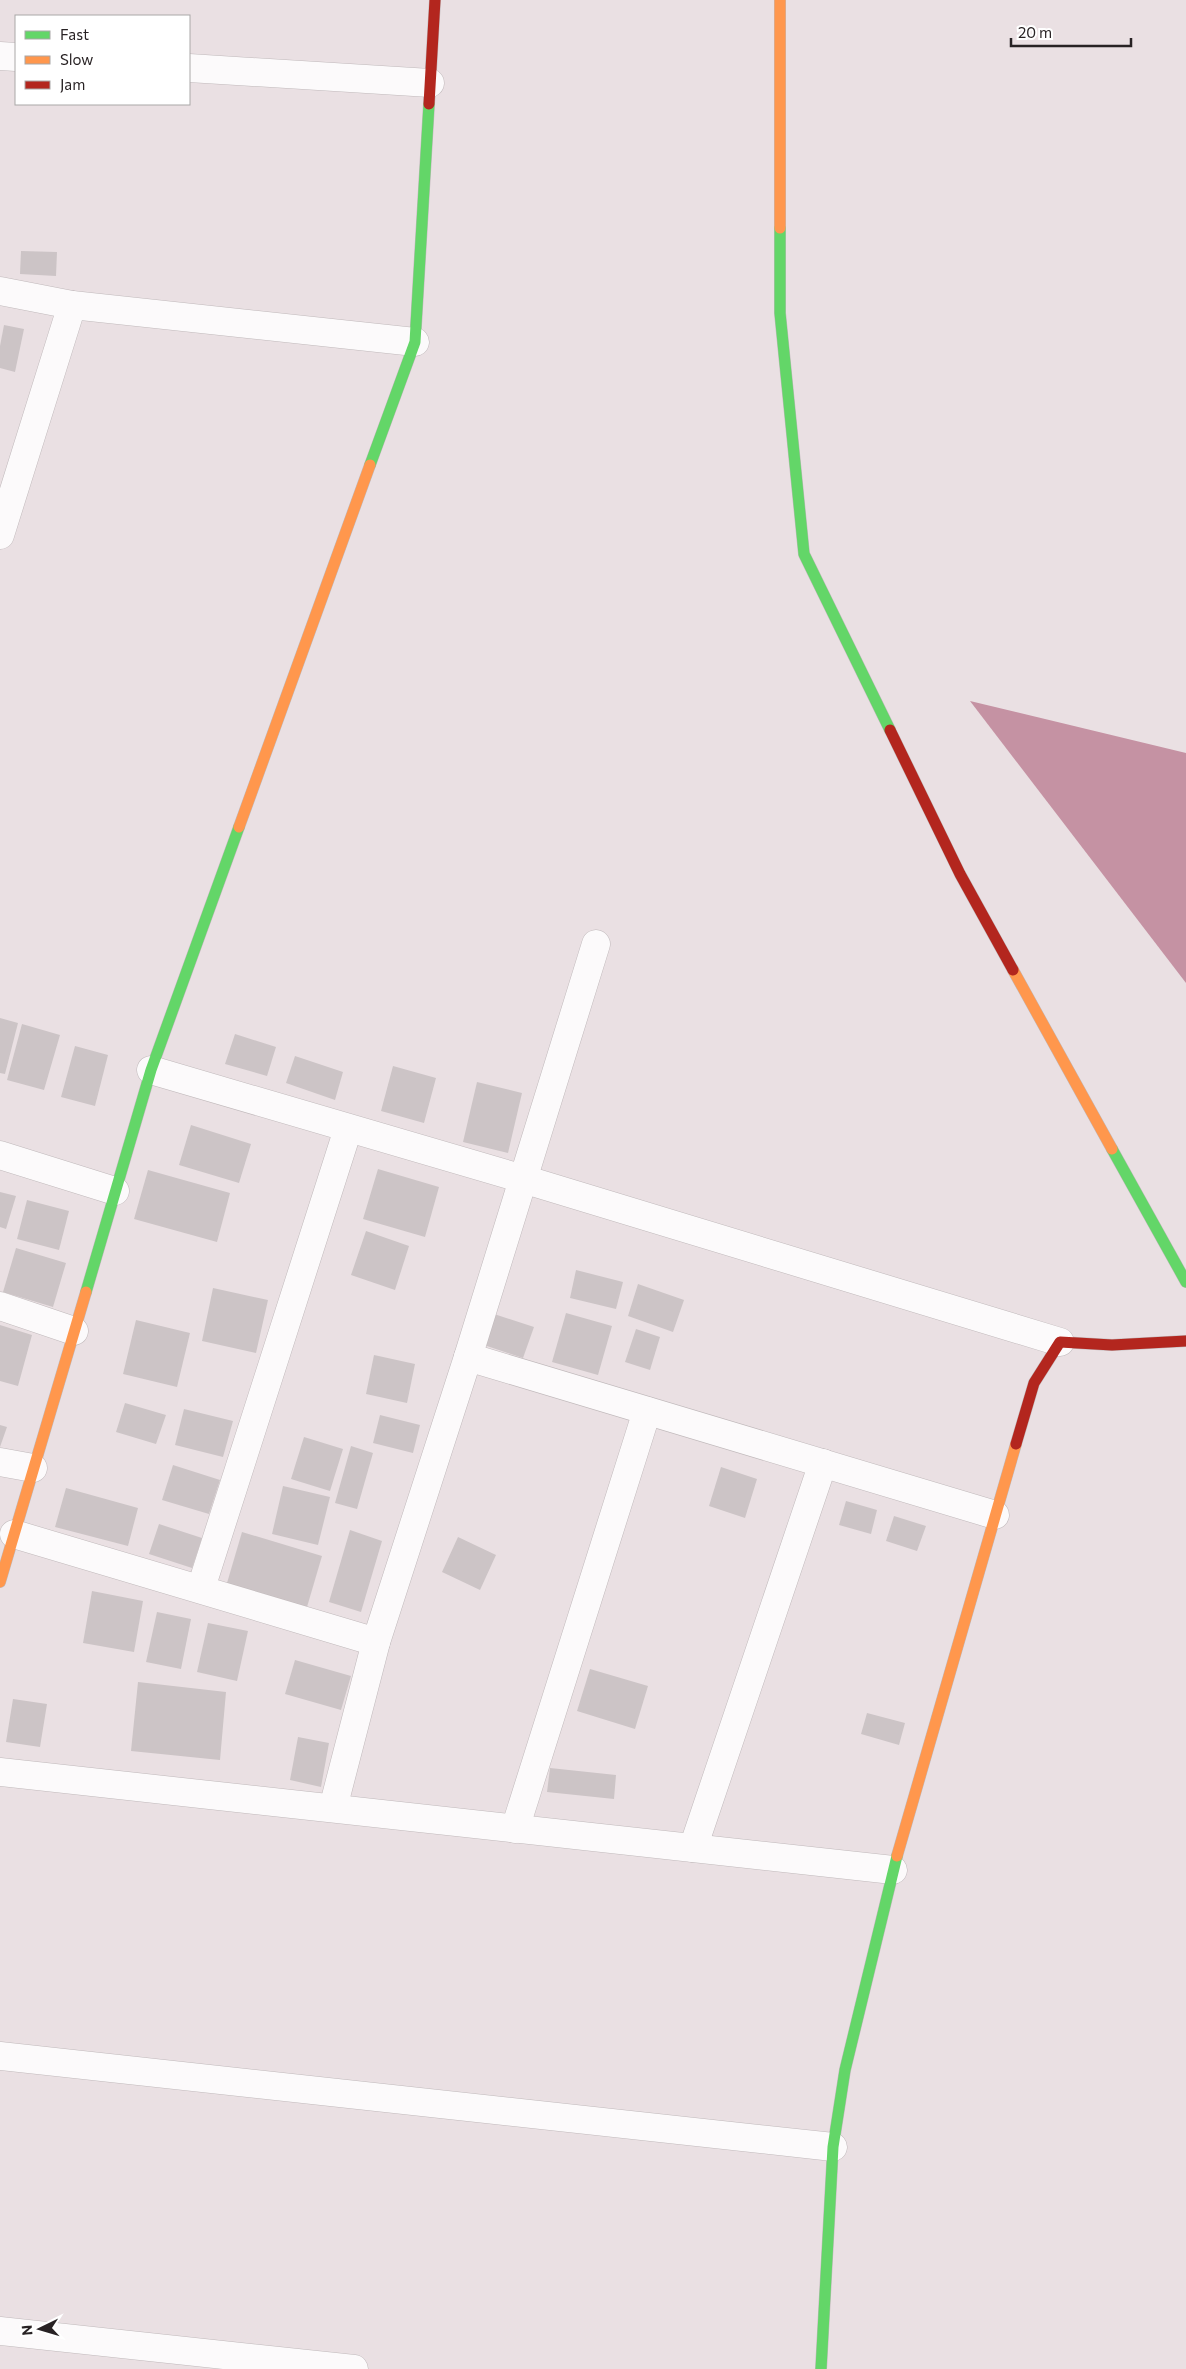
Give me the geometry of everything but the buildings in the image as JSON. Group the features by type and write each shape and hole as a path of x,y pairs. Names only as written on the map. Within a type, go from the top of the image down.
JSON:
{"street":[{"path":"0,1582 151,1070 415,342 435,0"},
{"path":"780,0 780,312 804,554 960,874 1186,1282"},
{"path":"0,56 15,57"},
{"path":"190,68 430,84"},
{"path":"0,291 72,305 415,342"},
{"path":"0,535 10,468 72,305"},
{"path":"333,1808 376,1642 468,1357 596,944"},
{"path":"151,1070 523,1179 1060,1342 1112,1345 1186,1341"},
{"path":"201,1588 348,1129"},
{"path":"0,1155 115,1191"},
{"path":"0,1306 74,1331"},
{"path":"821,2369 834,2147 845,2070 893,1870 995,1515 1034,1383 1060,1342"},
{"path":"468,1357 995,1515"},
{"path":"515,1829 647,1411"},
{"path":"0,1462 33,1468"},
{"path":"693,1848 823,1463"},
{"path":"14,1534 201,1588 376,1642"},
{"path":"0,1772 893,1870"},
{"path":"0,2056 834,2147"},
{"path":"0,2331 354,2369"}],"shaded area":[{"path":"970,701 1186,753 1186,983"}],"traffic: fast":[{"path":"370,465 415,342 429,104"},
{"path":"780,228 780,313 804,554 890,730"},
{"path":"86,1292 151,1070 239,827"},
{"path":"1112,1149 1186,1282"},
{"path":"821,2369 833,2147 845,2070 897,1856"}],"traffic: slow":[{"path":"780,0 780,228"},
{"path":"239,827 370,465"},
{"path":"1013,970 1112,1149"},
{"path":"0,1582 86,1292"},
{"path":"897,1856 1016,1444"}],"traffic: jam":[{"path":"429,104 435,0"},
{"path":"890,730 960,874 1013,970"},
{"path":"1016,1444 1034,1383 1060,1342 1112,1345 1186,1341"}]}
